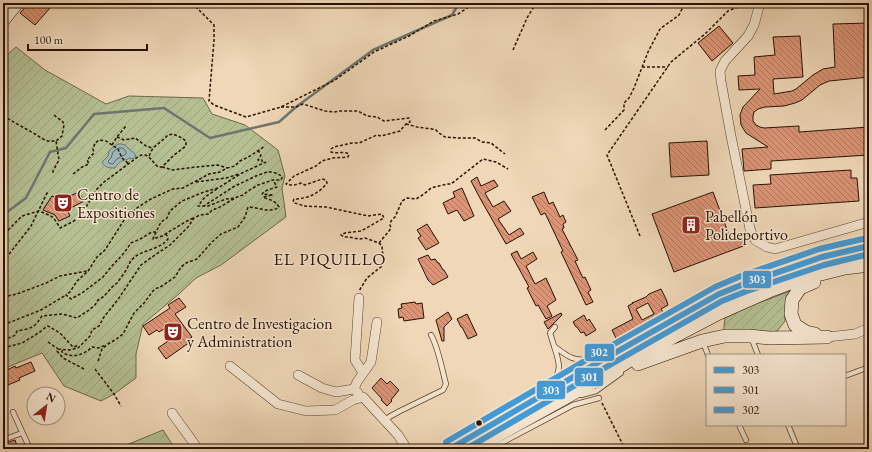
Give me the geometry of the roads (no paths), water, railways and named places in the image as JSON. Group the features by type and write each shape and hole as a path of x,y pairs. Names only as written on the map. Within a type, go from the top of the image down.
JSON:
{"main road":[{"path":"3,20 17,3"},
{"path":"450,449 719,294 822,257 869,246"},
{"path":"473,449 606,375 635,357 719,314 801,278 845,268 869,265"},
{"path":"769,338 781,334 788,326 792,300 800,288 845,268"},
{"path":"791,314 795,325 806,332 826,337"},
{"path":"606,375 702,341 725,336 769,338 826,337"}],"street":[{"path":"760,3 754,25 748,36 725,61 720,71 731,136 750,229 755,240 767,247 775,249 869,222"},
{"path":"359,298 355,360 363,373"},
{"path":"354,389 371,362 377,322"},
{"path":"826,337 855,334 869,328"},
{"path":"230,366 278,404 306,411 335,410 353,400 363,397"},
{"path":"298,375 322,388 336,392 354,389"},
{"path":"354,389 398,435 406,449"},
{"path":"172,413 198,449"}],"lane":[{"path":"540,396 557,377 560,363 550,333 555,327"},
{"path":"385,421 389,417 438,393 445,388 446,384 434,339 431,335"},
{"path":"750,336 758,354"},
{"path":"702,341 708,354"},
{"path":"554,346 568,357 582,360 604,359"},
{"path":"846,376 869,367"},
{"path":"558,402 596,391 626,370"},
{"path":"490,449 572,405 599,398"},
{"path":"13,412 30,449"},
{"path":"739,426 746,440"},
{"path":"788,426 798,449"},
{"path":"3,440 22,433"},
{"path":"500,443 502,449"}],"water":[{"path":"118,144 125,145 136,156 133,159 130,158 120,162 115,168 106,167 102,162 108,156 109,151"}],"waterway":[{"path":"3,215 26,198 50,152 66,148 94,114 164,108 210,138 279,122 296,107 373,50 452,15 459,3"}],"place":[{"name":"Centro de Expositiones","path":"63,203"},
{"name":"Pabellón Polideportivo","path":"691,225"},
{"name":"Centro de Investigacion y Administration","path":"173,332"}],"district":[{"name":"EL PIQUILLO","path":"330,259"}]}
